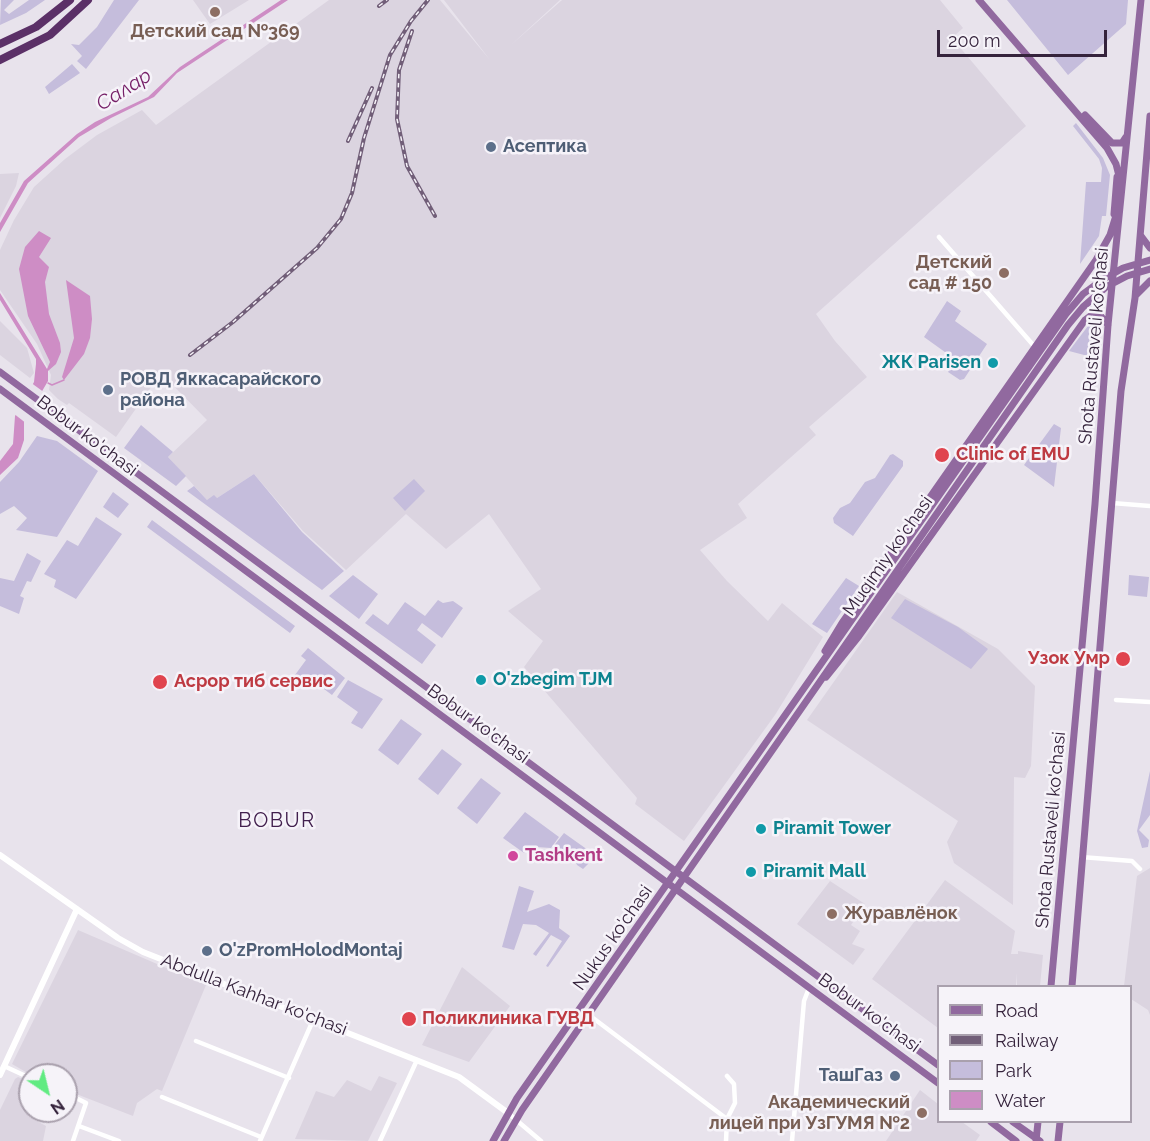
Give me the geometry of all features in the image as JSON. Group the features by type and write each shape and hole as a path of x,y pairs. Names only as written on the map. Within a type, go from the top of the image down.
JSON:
{"highway":[{"path":"0,44 30,31 69,0"},
{"path":"0,60 37,42 62,25 88,0"},
{"path":"30,31 37,42"}],"main road":[{"path":"786,713 842,623 1101,252 1114,223 1123,193 1113,157 979,0"},
{"name":"Shota Rustaveli ko'chasi","path":"985,0 1104,136 1116,145 1126,140 1132,102"},
{"name":"Shota Rustaveli ko'chasi","path":"1051,985 1095,515 1108,325 1141,0"},
{"name":"Shota Rustaveli ko'chasi","path":"1072,985 1121,391 1135,298 1150,116"},
{"path":"1113,157 1117,176 1114,223"},
{"path":"1140,233 1143,241 1150,248"},
{"name":"Muqimiy ko'chasi","path":"677,890 1075,303 1109,275 1150,260"},
{"name":"Muqimiy ko'chasi","path":"677,872 786,713 1081,309 1113,283 1150,268"},
{"path":"1135,298 1140,288 1150,281"},
{"path":"795,717 859,636 1085,320 1093,314 1102,315 1108,325"},
{"path":"1047,328 1055,326 1063,329 1068,343"},
{"name":"Bobur ko'chasi","path":"0,372 937,1064"},
{"name":"Bobur ko'chasi","path":"0,389 55,432 937,1082"},
{"path":"55,432 55,423 64,420"},
{"path":"467,735 475,733 476,724"},
{"path":"730,794 732,799 738,801"},
{"name":"Nukus ko'chasi","path":"493,1141 508,1113 677,872"},
{"name":"Nukus ko'chasi","path":"504,1141 516,1119 677,890"},
{"path":"785,970 794,958"},
{"path":"992,1123 1016,1141"},
{"path":"1014,1123 1037,1140"},
{"path":"1037,1140 1038,1123"},
{"path":"1058,1141 1060,1123"}],"street":[{"path":"939,237 1034,346"},
{"path":"1112,503 1150,506"},
{"path":"1116,700 1150,702"},
{"name":"Abdulla Kahhar ko'chasi","path":"0,855 118,938 143,952 314,1018 465,1080 541,1141"},
{"path":"1081,857 1132,861 1140,869"},
{"path":"0,1075 77,909"},
{"path":"792,1141 804,1001 809,988"},
{"path":"589,1015 728,1119"},
{"path":"162,1097 261,1139 314,1018"},
{"path":"196,1041 288,1078"},
{"path":"380,1141 417,1060"},
{"path":"4,1066 18,1072"},
{"path":"726,1141 728,1119 735,1102 734,1084 727,1076"},
{"path":"72,1141 86,1103 78,1099"},
{"path":"79,1126 116,1140"}],"shaded area":[{"name":"Детский сад №369","path":"193,0 249,0 210,24"},
{"path":"329,0 440,0 490,60 444,0 560,0 511,45 562,0 940,0 963,28 952,38 1026,126 816,314 835,341 867,377 809,427 816,435 738,504 747,518 700,550 727,581 768,621 782,603 823,637 775,715 684,841 635,804 637,798 524,667 543,641 508,611 541,589 489,514 446,549 406,514 346,570 303,531 254,474 217,498 207,500 168,457 207,420 161,373 116,437 69,403 67,405 58,399 49,390 51,375 37,344 0,290 0,250 14,220 34,187 65,159 97,135 142,110 156,125"},
{"path":"19,173 16,186 0,218 0,174"},
{"path":"0,321 27,348 34,373 30,378 0,355"},
{"path":"897,592 998,649 1035,686 1031,766 1025,778 1014,777 1013,905 954,863 947,842 958,821 807,720"},
{"path":"1150,868 1150,1015 1148,1010 1132,1000 1132,985 1124,985 1137,876"},
{"path":"945,880 1015,931 1011,954 1018,954 1018,951 1043,955 1040,985 1017,985 1017,973 1016,985 937,985 937,1027 872,979"},
{"name":"Журавлёнок","path":"830,881 865,904 851,925 860,931 852,944 865,949 853,965 797,924"},
{"path":"78,930 206,985 162,1091 157,1089 137,1103 133,1116 78,1095 78,1063 18,1063 18,1067 12,1064"},
{"path":"462,967 510,1006 469,1062 422,1045"},
{"path":"379,1076 397,1083 368,1141 295,1139 316,1091 334,1097 347,1080 371,1091"},
{"path":"18,1077 18,1123 40,1123 46,1126 43,1141 0,1141 0,1110"},
{"name":"Академический лицей при УзГУМЯ №2","path":"920,1090 937,1103 937,1123 963,1123 980,1135 976,1141 886,1141"}],"green space":[{"path":"1,0 14,0 4,10 9,14 29,0 45,0 26,13 0,25"},
{"path":"114,0 139,0 86,69 77,61 82,56 71,44 79,45 97,27"},
{"path":"1007,0 1128,0 1126,24 1068,75"},
{"path":"72,64 80,73 49,94 45,87"},
{"path":"1076,123 1103,158 1110,175 1106,216 1102,216 1099,236 1080,264 1086,182 1101,182 1102,168 1099,159 1073,126"},
{"path":"947,301 961,311 955,321 987,344 964,379 960,380 948,372 956,360 924,337"},
{"path":"1094,321 1101,325 1101,331 1090,331 1088,356 1069,351 1088,326"},
{"path":"1054,424 1061,428 1054,487 1024,465"},
{"path":"141,425 173,452 168,457 186,476 176,486 124,448"},
{"path":"37,436 57,441 98,471 57,537 16,530 27,518 14,506 0,514 0,482 19,462"},
{"path":"893,454 903,461 903,466 853,536 834,523 833,518 840,508 850,503 865,482 875,478"},
{"path":"254,474 302,532 344,571 322,590 187,491 194,486 207,500 214,495 217,498"},
{"path":"414,479 425,491 405,511 393,498"},
{"path":"113,492 129,504 118,518 103,507"},
{"path":"96,517 122,534 76,599 54,587 56,580 44,574 67,540 78,546"},
{"path":"152,520 295,626 290,633 147,527"},
{"path":"27,553 41,561 31,582 27,581 20,596 24,598 19,614 0,606 0,578 14,581"},
{"path":"353,575 378,594 359,619 329,596"},
{"path":"1129,575 1149,577 1147,597 1128,595"},
{"path":"846,578 859,586 827,633 812,624"},
{"path":"905,599 958,627 988,649 971,669 891,618"},
{"path":"438,600 443,603 453,601 463,608 442,638 422,623 417,630 436,645 422,664 365,623 373,614 388,625 405,602 425,616"},
{"path":"308,648 345,678 332,695 316,683 306,681 300,685 292,679 306,660 301,656"},
{"path":"348,680 383,699 362,729 351,723 358,712 337,697"},
{"path":"401,719 422,734 398,765 378,750"},
{"path":"442,749 462,764 438,795 418,779"},
{"path":"1150,771 1150,815 1139,830 1149,840 1148,847 1142,848 1137,831"},
{"path":"481,778 501,793 477,824 457,808"},
{"path":"525,812 559,837 551,848 536,847 524,853 503,838"},
{"path":"564,833 595,855 588,857 589,863 583,869 577,865 572,853 552,848"},
{"path":"519,886 534,891 527,912 549,904 560,910 559,928 570,936 548,967 546,966 562,941 551,935 536,956 533,954 549,933 536,925 523,924 514,950 502,947"}],"water":[{"name":"Салар","path":"281,0 288,0 177,73 154,97 79,137 28,183 0,232 0,223 24,181 77,134 95,122 148,97 180,67"},
{"path":"39,231 51,238 39,257 49,267 45,282 49,314 61,352 56,364 48,371 48,381 24,422 24,440 18,458 0,475 0,461 13,444 15,416 34,382 36,359 0,300 0,293 47,369 50,362 28,316 19,269 25,247"},
{"path":"66,280 90,296 92,319 90,338 84,354 64,380 62,377 74,338"}],"pier":[{"path":"30,382 45,393 27,424 13,413"}],"waterway":[{"path":"48,383 52,385 64,380"}],"railway":[{"path":"379,6 387,0"},
{"path":"190,355 233,322 317,248 341,219 352,193 364,138 390,55 411,21 428,0"},
{"path":"412,31 399,70 397,119 407,166 435,216"},
{"path":"348,141 372,88"}],"place":[{"name":"Детский сад №369","path":"215,12"},
{"name":"Асептика","path":"491,147"},
{"name":"Детский сад # 150","path":"1004,273"},
{"name":"ЖК Parisen","path":"993,363"},
{"name":"РОВД Яккасарайского района","path":"108,390"},
{"name":"Clinic of EMU","path":"942,455"},
{"name":"Узок Умр","path":"1123,659"},
{"name":"O'zbegim TJM","path":"481,680"},
{"name":"Асрор тиб сервис","path":"160,682"},
{"name":"Piramit Tower","path":"761,829"},
{"name":"Tashkent","path":"513,856"},
{"name":"Piramit Mall","path":"751,872"},
{"name":"Журавлёнок","path":"832,914"},
{"name":"O'zPromHolodMontaj","path":"207,951"},
{"name":"Поликлиника ГУВД","path":"409,1019"},
{"name":"ТашГаз","path":"895,1076"},
{"name":"Академический лицей при УзГУМЯ №2","path":"922,1113"}],"district":[{"name":"BOBUR","path":"277,821"}]}
